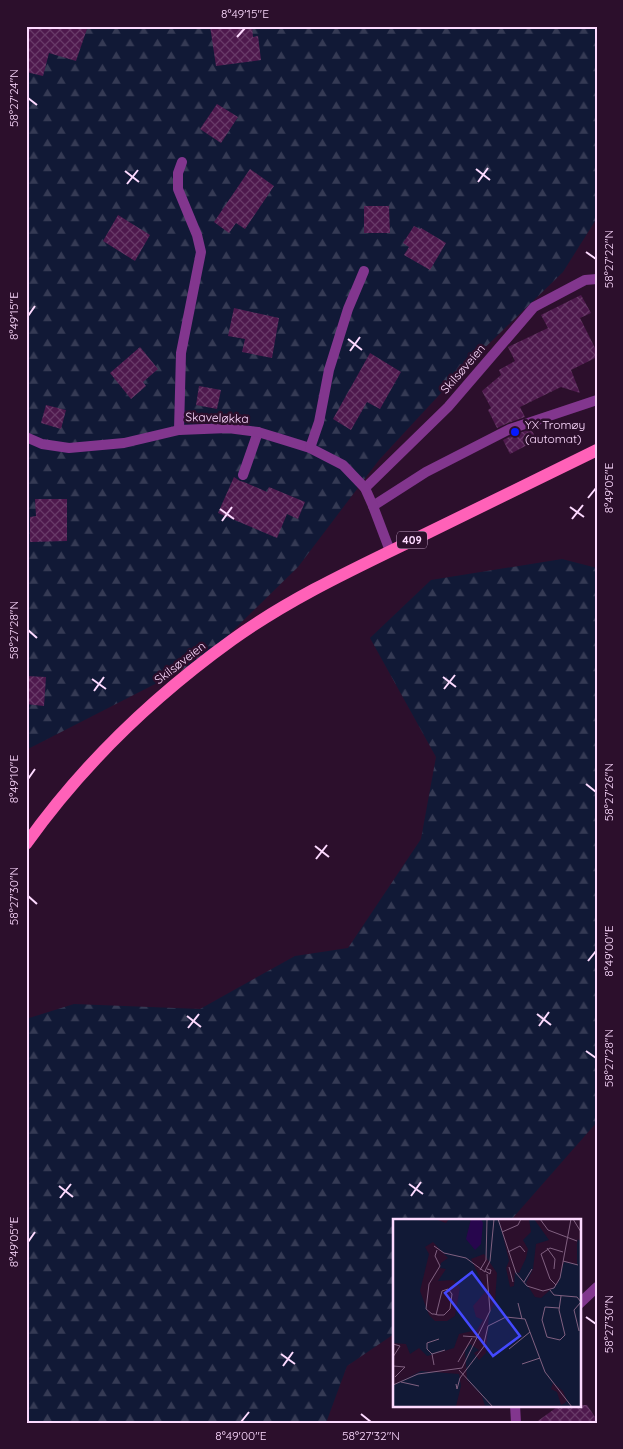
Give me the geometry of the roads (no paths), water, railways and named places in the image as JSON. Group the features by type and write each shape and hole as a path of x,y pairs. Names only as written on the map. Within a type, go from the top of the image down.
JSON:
{"main road":[{"name":"Skilsøveien","path":"26,844 45,817 86,769 129,724 168,688 232,640 303,595 597,450"}],"street":[{"path":"179,430 181,353 201,252 197,234 178,189 178,173 182,162"},
{"path":"310,448 319,422 329,370 348,309 364,270"},
{"name":"Skilsøveien","path":"365,488 448,407 534,307 585,280 597,279"},
{"path":"374,506 426,472 510,428 597,400"},
{"name":"Skaveløkka","path":"26,437 42,444 69,448 124,443 179,430 228,428 258,432 310,448 343,465 365,488"},
{"path":"243,474 258,432"},
{"path":"365,488 374,506 390,551"},
{"path":"580,1303 597,1287"},
{"path":"515,1406 516,1423"}],"place":[{"name":"YX Tromøy (automat)","path":"515,432"}]}
